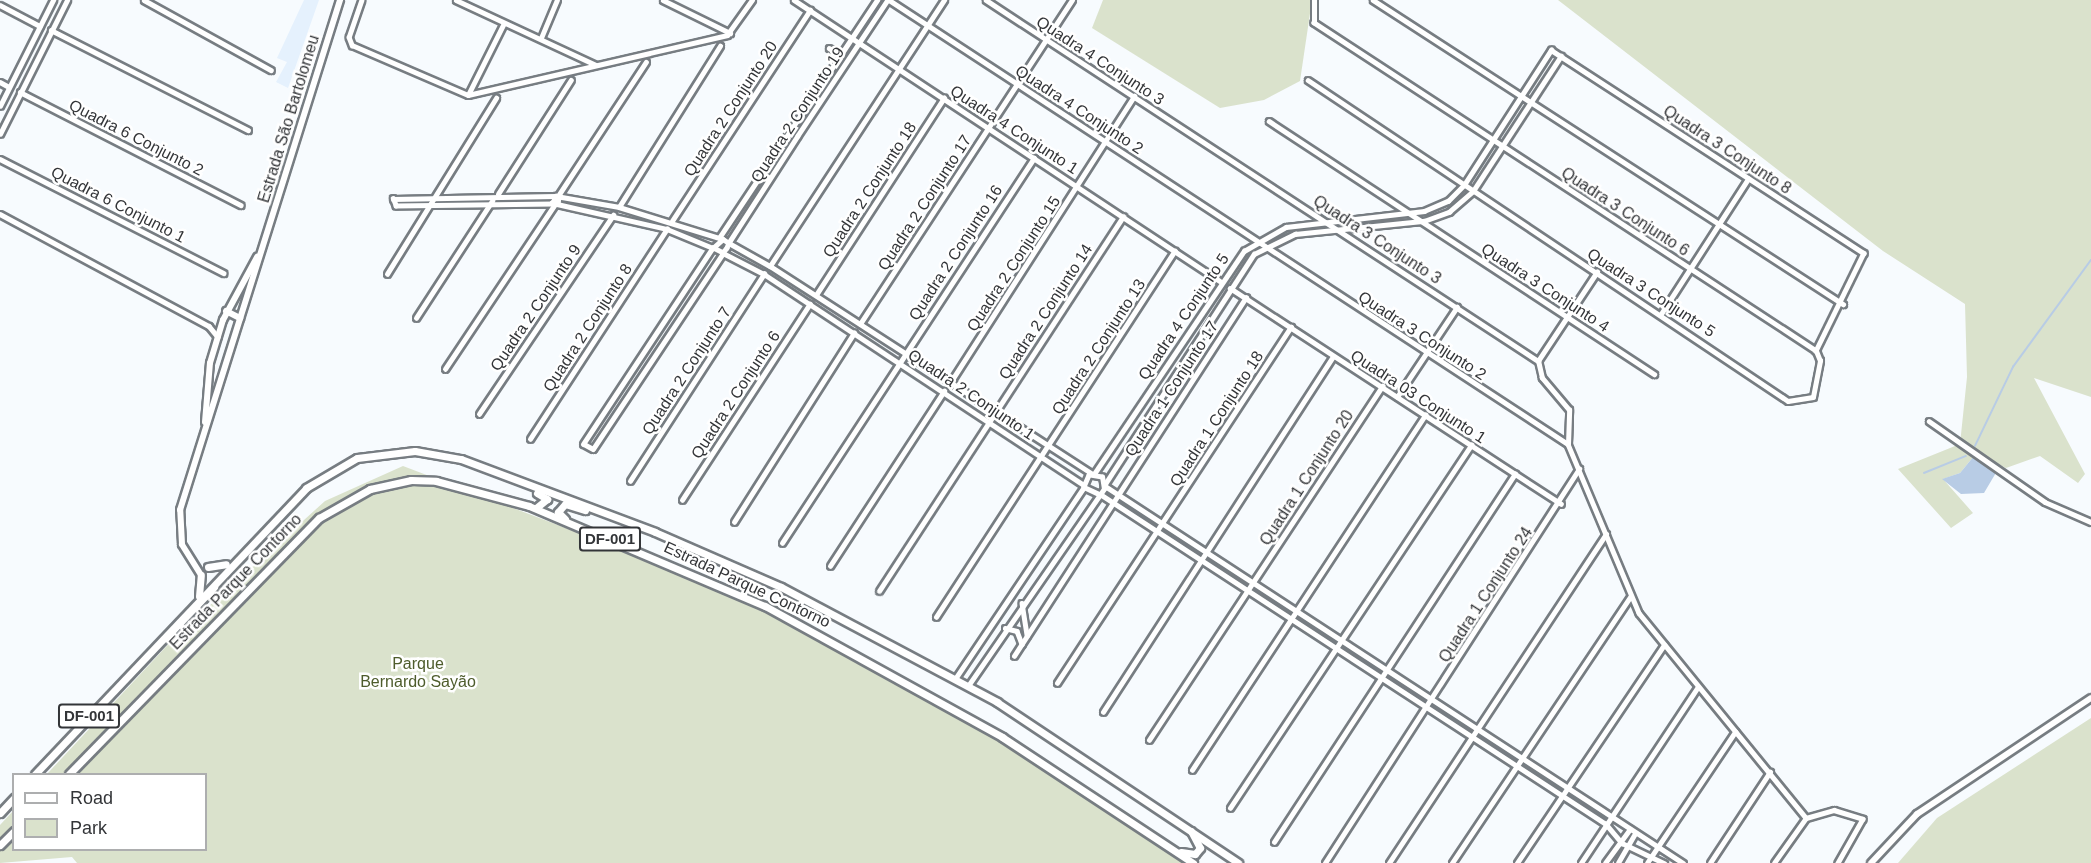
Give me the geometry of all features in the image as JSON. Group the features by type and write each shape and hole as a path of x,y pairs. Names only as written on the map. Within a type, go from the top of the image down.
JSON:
{"main road":[{"name":"Estrada Parque Contorno","path":"144,657 231,561 323,476 374,454 441,454 594,511 781,587 968,686 1188,825 1238,863"},
{"path":"503,476 547,499 542,507 529,506"},
{"name":"Estrada Parque Contorno","path":"70,773 295,538 341,503 411,480 458,483 529,506 765,606 864,657 1002,737 1193,863"},
{"path":"573,524 558,512 565,504 594,511"},
{"name":"Estrada Parque Contorno","path":"36,773 261,531"},
{"path":"208,567 231,561"},
{"path":"199,596 201,575"},
{"path":"0,813 12,800"},
{"path":"1175,850 1195,854 1200,848 1188,825"},
{"path":"0,845 12,833"}],"street":[{"path":"0,106 53,0"},
{"path":"0,134 67,0"},
{"path":"144,0 271,70"},
{"name":"Estrada São Bartolomeu","path":"201,575 190,558 177,527 226,362 340,0"},
{"path":"362,0 349,37 354,47 468,95 730,33 752,0"},
{"path":"456,0 596,65"},
{"path":"540,38 558,0"},
{"path":"663,0 730,33"},
{"name":"Quadra 4 Conjunto 1","path":"794,0 1175,251 1232,285"},
{"path":"723,253 593,449 584,444 878,0"},
{"name":"Quadra 4 Conjunto 2","path":"888,0 1263,247"},
{"name":"Quadra 2 Conjunto 19","path":"723,253 888,0"},
{"path":"770,266 944,0"},
{"name":"Quadra 4 Conjunto 3","path":"986,0 1202,141"},
{"name":"Quadra 3 Conjunto 6","path":"1314,0 1314,23 1688,268 1661,314"},
{"path":"1373,0 1533,102 1718,222 1843,304 1816,351 1688,268 1718,222 1748,179"},
{"name":"Quadra 2 Conjunto 17","path":"860,324 1071,2"},
{"path":"0,5 40,26"},
{"name":"Quadra 2 Conjunto 20","path":"672,221 810,10"},
{"path":"468,95 504,23"},
{"path":"51,30 248,130"},
{"path":"619,207 720,46"},
{"path":"828,48 841,55"},
{"name":"Quadra 4 Conjunto 5","path":"955,679 1216,287 1255,242 1286,227 1410,213 1448,201 1464,185 1551,50"},
{"name":"Quadra 3 Conjunto 8","path":"1551,50 1864,253 1843,304"},
{"path":"25,56 35,61"},
{"path":"1424,221 1449,212 1473,191 1561,56"},
{"path":"445,369 646,62"},
{"path":"498,194 571,80"},
{"path":"1308,80 1464,185"},
{"path":"0,82 9,87"},
{"name":"Quadra 6 Conjunto 2","path":"20,92 241,205"},
{"name":"Quadra 2 Conjunto 15","path":"950,383 1079,187 1134,96"},
{"path":"387,274 426,204 496,98"},
{"name":"Quadra 2 Conjunto 18","path":"816,295 944,98"},
{"name":"Quadra 3 Conjunto 4","path":"1269,121 1654,374"},
{"name":"Quadra 3 Conjunto 3","path":"1202,141 1538,362"},
{"name":"Quadra 2 Conjunto 16","path":"782,543 1034,158"},
{"name":"Quadra 6 Conjunto 1","path":"0,159 224,273"},
{"name":"Quadra 3 Conjunto 5","path":"1464,185 1661,314 1788,401 1810,400 1817,384 1816,351"},
{"path":"713,248 667,229 613,215 555,204 492,201 396,206 393,199 434,195 498,194 557,197 619,207 672,221 729,243 816,295 1093,474 1105,485 1163,524 1683,863"},
{"path":"416,318 492,201"},
{"path":"0,214 209,326 218,337"},
{"name":"Quadra 2 Conjunto 9","path":"479,414 613,215"},
{"name":"Quadra 2 Conjunto 14","path":"879,591 1123,216"},
{"name":"Quadra 1 Conjunto 17","path":"968,686 1022,602 1105,485 1232,285 1263,247 1295,234 1424,221"},
{"name":"Quadra 2 Conjunto 8","path":"530,440 667,229"},
{"name":"Estrada São Bartolomeu","path":"204,434 212,356 222,320 263,246"},
{"name":"Quadra 3 Conjunto 2","path":"1263,247 1568,444"},
{"name":"Quadra 2 Conjunto 1","path":"713,248 764,274 1042,456 936,617"},
{"name":"Quadra 2 Conjunto 13","path":"1042,456 1175,251"},
{"path":"1597,272 1538,362 1542,378 1569,410 1568,444 1630,597 1664,645 1806,818"},
{"name":"Quadra 2 Conjunto 7","path":"630,481 764,274"},
{"name":"Quadra 03 Conjunto 1","path":"1232,285 1246,298 1333,357 1382,386 1561,504"},
{"path":"1216,287 1226,294"},
{"name":"Quadra 1 Conjunto 17","path":"1014,656 1246,298"},
{"name":"Quadra 2 Conjunto 6","path":"682,500 810,304"},
{"path":"1397,397 1457,307"},
{"path":"226,311 240,318"},
{"path":"209,326 222,320"},
{"name":"Quadra 1 Conjunto 18","path":"1057,683 1291,327"},
{"path":"734,522 854,333"},
{"path":"212,356 226,362"},
{"path":"1103,712 1333,357"},
{"name":"Quadra 1 Conjunto 20","path":"1149,740 1382,386"},
{"path":"830,566 944,391"},
{"path":"1192,770 1425,415"},
{"path":"1929,421 2045,502 2091,522"},
{"path":"1230,808 1338,649 1471,445"},
{"path":"1042,456 1084,486 1203,560 1606,824 1620,841 1664,863"},
{"path":"1561,504 1580,469"},
{"path":"1274,842 1515,474"},
{"name":"Quadra 1 Conjunto 24","path":"1325,863 1561,504"},
{"path":"1389,863 1606,534"},
{"path":"190,558 208,567"},
{"path":"1452,863 1630,597"},
{"path":"1022,602 1027,636"},
{"path":"992,626 1017,631 1022,644"},
{"path":"982,641 992,648"},
{"path":"1517,863 1566,787 1664,645"},
{"path":"1581,863 1698,687"},
{"path":"1871,863 1917,814 2091,698"},
{"path":"1647,863 1735,732"},
{"path":"1710,863 1770,772"},
{"path":"1774,863 1806,818 1844,810 1861,816 1862,827 1838,863"},
{"path":"1605,863 1630,829"},
{"path":"1618,863 1635,832"}],"shaded area":[{"path":"304,0 319,0 288,88 276,82 287,62 277,58"}],"green space":[{"path":"1103,0 1312,0 1300,81 1264,100 1220,108 1092,28"},
{"path":"1558,0 2091,0 2091,397 2034,378 2085,474 2078,483 2040,456 2006,468 1964,446 1974,456 1960,473 1943,479 1973,513 1951,528 1898,469 1960,444 1967,377 1965,304 1883,251"},
{"name":"Parque Bernardo Sayão","path":"403,466 731,591 956,706 1197,863 77,863 72,857 0,863 0,825 12,812 12,851 207,851 207,773 48,773 177,635 325,501"},
{"path":"2091,718 2091,863 1898,863 1937,818"}],"water":[{"path":"1974,456 1997,471 1984,493 1961,494 1942,479 1960,473"}],"waterway":[{"path":"1975,446 2013,367 2091,260"},
{"path":"1924,473 1966,456"}]}
